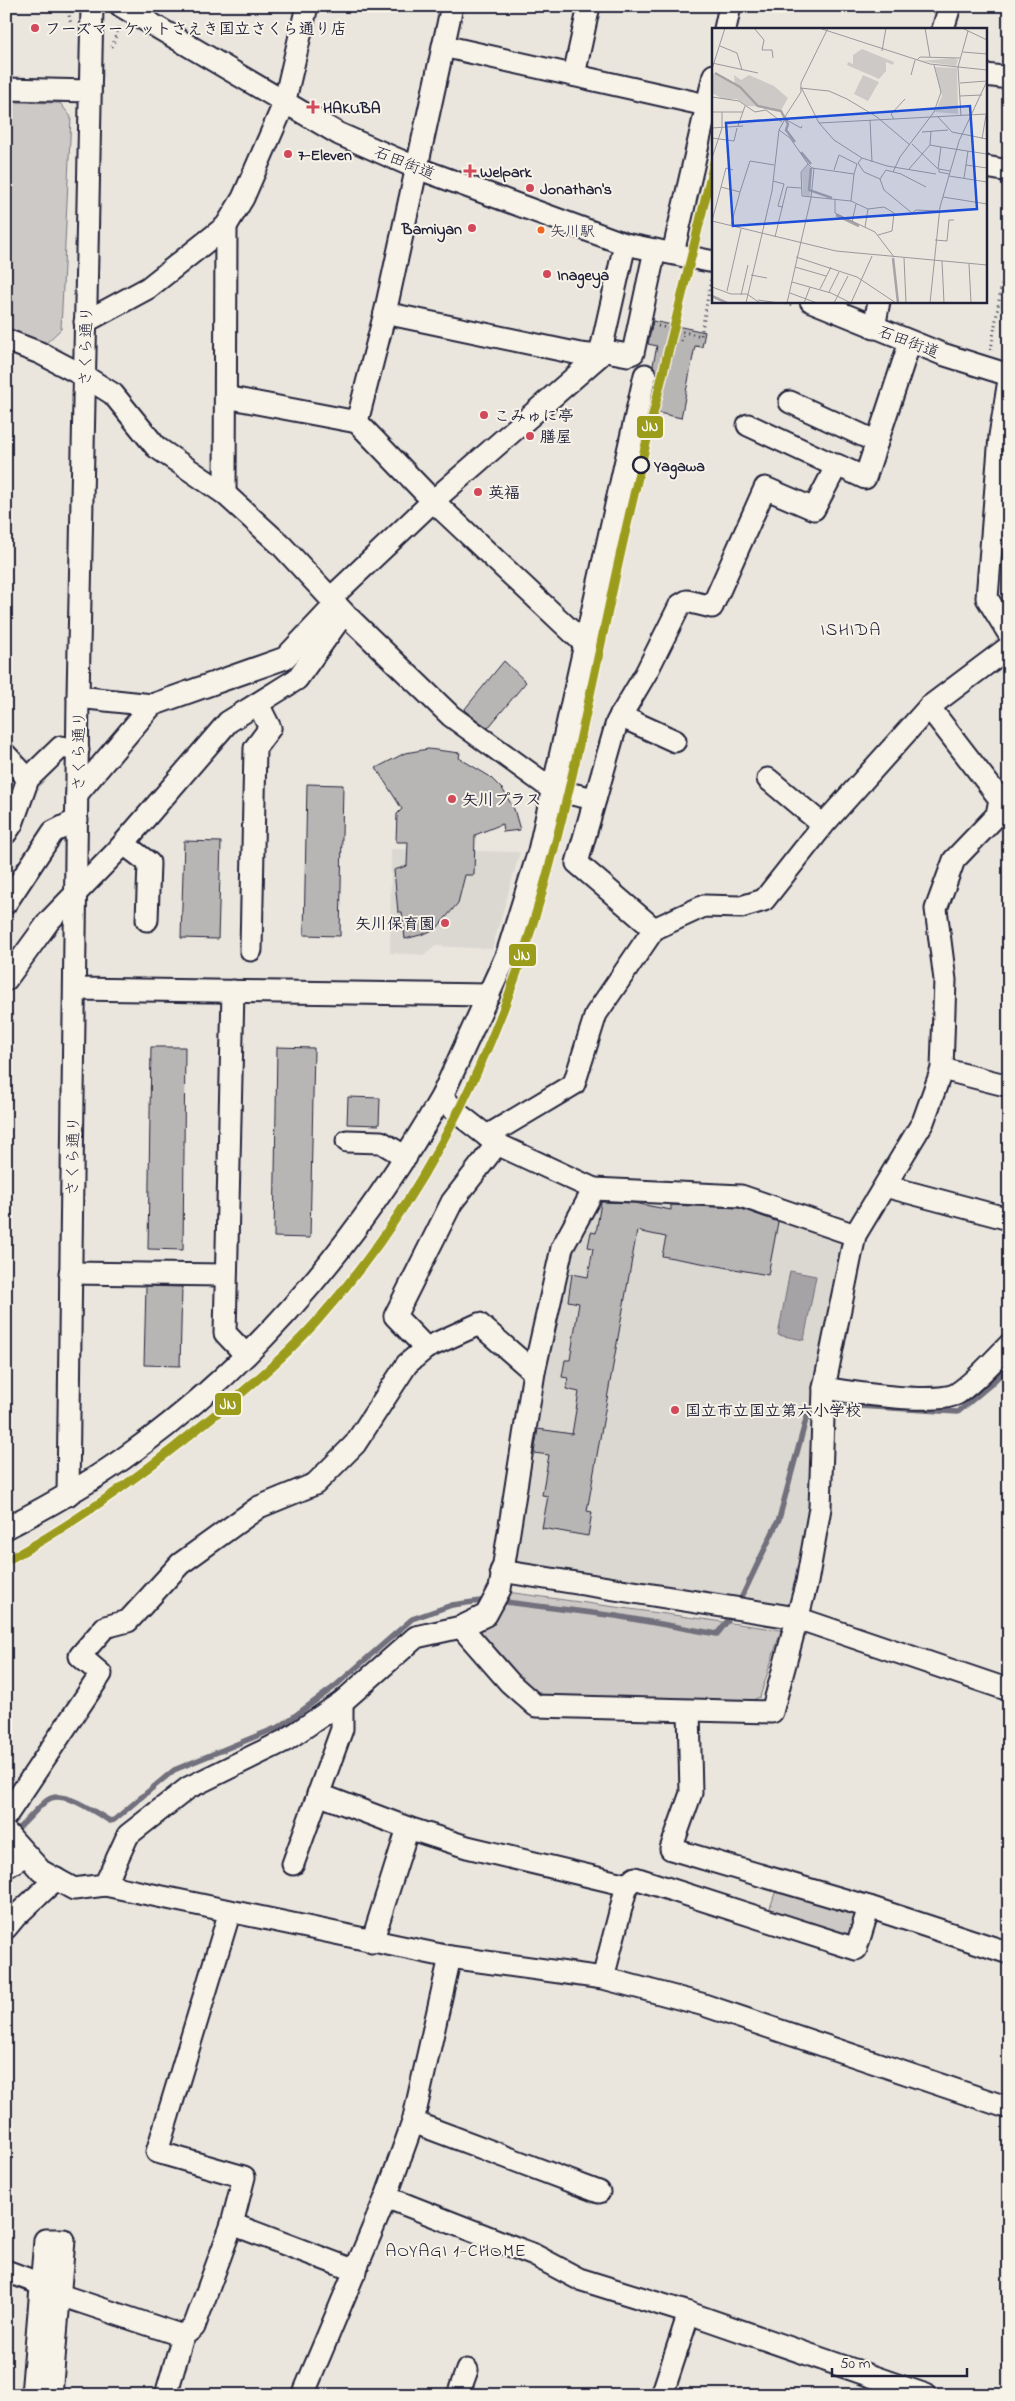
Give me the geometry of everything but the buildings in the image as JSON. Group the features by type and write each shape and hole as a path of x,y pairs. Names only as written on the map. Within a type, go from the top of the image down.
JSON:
{"street":[{"name":"さくら通り","path":"68,1495 78,697 92,6"},
{"name":"石田街道","path":"121,6 284,104 339,134 417,168 625,244 712,262"},
{"path":"85,322 148,288 226,226 243,198 284,104 307,6"},
{"path":"357,422 385,314 452,6"},
{"path":"574,75 590,6"},
{"path":"725,28 730,6"},
{"path":"944,28 950,6"},
{"path":"443,46 706,105"},
{"path":"988,75 1009,78"},
{"path":"385,314 570,352 628,355 632,353 664,251 712,82"},
{"path":"6,89 90,91"},
{"path":"988,167 1009,171"},
{"path":"225,494 226,226"},
{"path":"78,697 152,705 286,658 433,501 600,353 625,244"},
{"name":"石田街道","path":"813,302 910,342 1009,375"},
{"path":"874,328 879,302"},
{"path":"6,340 40,353 113,394 156,447 225,494 282,546 337,605 451,716 553,790 595,800"},
{"path":"748,425 865,478 910,342"},
{"path":"6,1528 68,1495 135,1451 175,1419 246,1355 329,1265 376,1202 406,1157 442,1096 507,954 539,851 645,375"},
{"path":"1009,380 1000,436 987,598 1009,634"},
{"path":"226,397 357,422 433,501 586,644"},
{"path":"790,402 877,442"},
{"path":"654,929 577,863 620,716 646,673 680,605 687,600 712,607 765,488 814,509 836,466"},
{"path":"6,980 49,922 124,844 228,722 298,679 337,605"},
{"path":"426,1348 395,1316 452,1202 492,1140 574,1084 596,1014 654,929 704,906 741,907 764,900 823,825 929,706 1009,647"},
{"path":"251,950 255,748 270,728 258,704"},
{"path":"77,794 152,705"},
{"path":"461,1627 510,1683 536,1706 772,1712 807,1582 820,1508 823,1403 855,1234 923,1122 942,1069 945,980 936,909 954,860 1003,822 1000,799 929,706"},
{"path":"620,716 675,741"},
{"path":"6,833 12,824 28,780 61,747 78,750"},
{"path":"6,755 28,780"},
{"path":"768,779 823,825"},
{"path":"6,903 53,832 77,820"},
{"path":"124,844 149,863 147,920"},
{"path":"75,989 489,995"},
{"path":"233,991 224,1275 225,1334 246,1355"},
{"path":"942,1069 1009,1086"},
{"path":"442,1096 456,1112 492,1140 594,1188 741,1196 855,1234"},
{"path":"347,1141 381,1142 406,1157"},
{"path":"885,1186 1009,1219"},
{"path":"105,1885 128,1835 188,1788 286,1740 342,1702 416,1637 461,1627 486,1615 500,1580 534,1372 562,1248 594,1188"},
{"path":"70,1273 224,1275"},
{"path":"6,1816 101,1674 80,1656 105,1627 128,1621 180,1564 259,1507 315,1484 355,1444 408,1364 426,1348 479,1324 534,1372"},
{"path":"823,1403 863,1395 935,1398 957,1394 1009,1345"},
{"path":"500,1580 797,1618 1009,1690"},
{"path":"293,1864 342,1729 342,1702"},
{"path":"689,1711 691,1794 671,1849 869,1906 1009,1953"},
{"path":"318,1794 408,1828 467,1846 627,1885"},
{"path":"372,1942 408,1828"},
{"path":"6,1867 16,1844 41,1871 74,1889 105,1885 450,1958 603,1978 701,2004 1009,2108"},
{"path":"603,1978 627,1885 635,1878 856,1949 869,1906"},
{"path":"6,1928 16,1916 56,1879"},
{"path":"166,2395 182,2336 194,2327 232,2224 244,2177 157,2152 230,1911"},
{"path":"303,2395 386,2197 412,2122 450,1958"},
{"path":"412,2122 599,2192"},
{"path":"386,2197 534,2255 579,2279 689,2313 926,2395"},
{"path":"232,2224 356,2271"},
{"path":"32,2395 45,2240 64,2240 51,2395"},
{"path":"6,2271 42,2284"},
{"path":"60,2295 182,2336"},
{"path":"662,2395 689,2313"},
{"path":"458,2395 467,2370"}],"path":[{"path":"67,6 70,21"},
{"path":"112,46 119,27"},
{"path":"990,358 1009,239"},
{"path":"657,326 701,336 709,290"},
{"path":"681,341 683,332"}],"shaded area":[{"path":"6,102 60,103 71,117 61,329 41,348 6,331"},
{"name":"矢川保育園","path":"391,849 520,852 492,949 435,946 425,955 390,953"},
{"name":"国立市立国立第六小学校","path":"594,1189 741,1196 855,1235 797,1618 723,1608 648,1607 501,1571 562,1248"},
{"path":"790,1271 816,1276 804,1340 778,1335"},
{"path":"507,1592 781,1630 760,1697 750,1701 536,1697 470,1629 496,1621"},
{"path":"777,1887 862,1913 855,1940 768,1914"}],"waterway":[{"path":"829,1409 858,1406 958,1412 1009,1366"},
{"path":"739,1603 779,1519 808,1412 819,1410"},
{"path":"12,1834 41,1805 53,1798 69,1799 110,1821 114,1820 174,1770 281,1726 334,1687 412,1619 452,1605 488,1600"},
{"path":"498,1601 616,1616 717,1634 733,1614"}],"transit line":[{"name":"JN","path":"6,1561 94,1507 135,1477 231,1402 284,1355 317,1321 352,1279 416,1188 443,1140 491,1040 511,988 543,891 577,754 628,518 712,170"}],"place":[{"name":"フーズマーケットさえき国立さくら通り店","path":"35,28"},
{"name":"HAKUBA","path":"313,107"},
{"name":"7-Eleven","path":"288,154"},
{"name":"Welpark","path":"470,171"},
{"name":"Jonathan's","path":"530,188"},
{"name":"Bamiyan","path":"472,228"},
{"name":"矢川駅","path":"541,230"},
{"name":"Inageya","path":"547,274"},
{"name":"こみゅに亭","path":"484,415"},
{"name":"膳屋","path":"530,436"},
{"name":"Yagawa","path":"641,465"},
{"name":"英福","path":"478,492"},
{"name":"矢川プラス","path":"452,799"},
{"name":"矢川保育園","path":"445,923"},
{"name":"国立市立国立第六小学校","path":"675,1410"}],"district":[{"name":"ISHIDA","path":"851,629"},
{"name":"AOYAGI 1-CHOME","path":"456,2250"}]}
